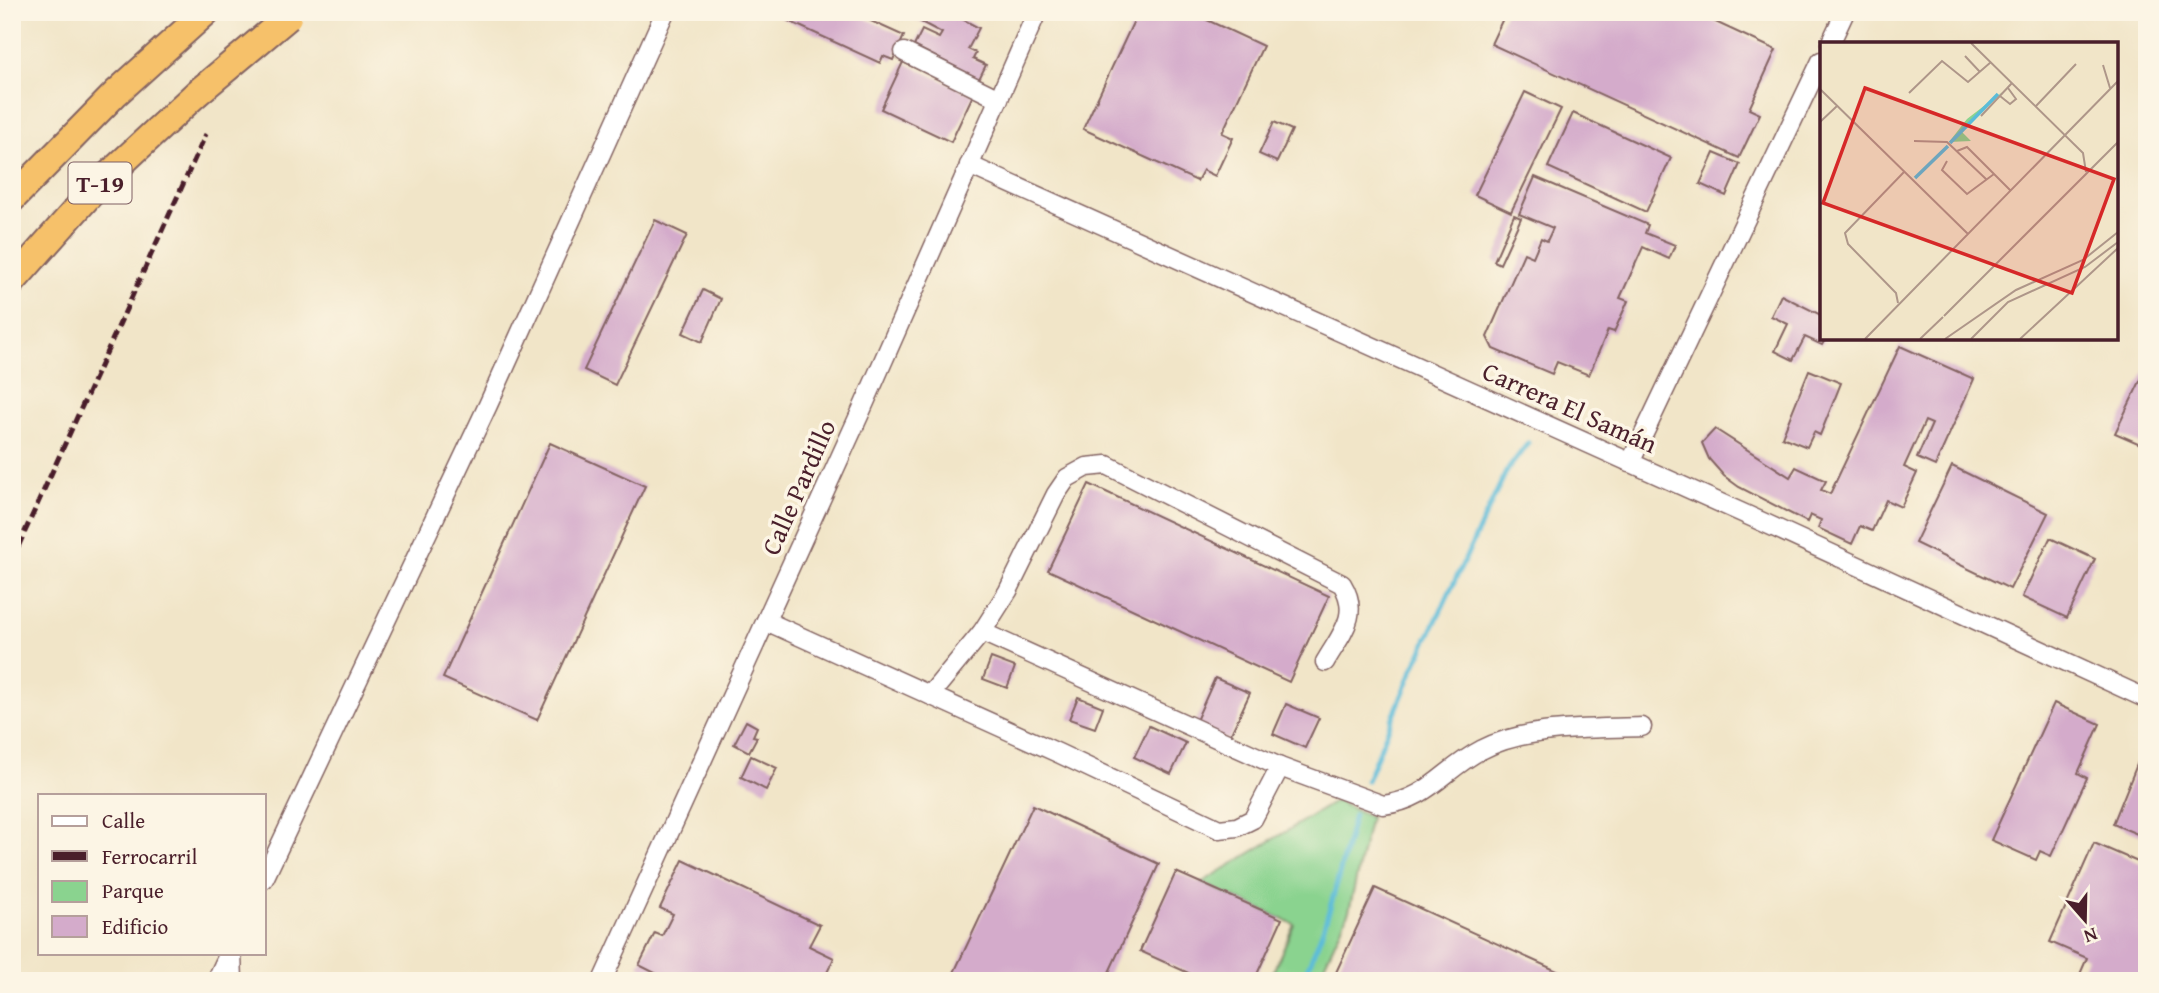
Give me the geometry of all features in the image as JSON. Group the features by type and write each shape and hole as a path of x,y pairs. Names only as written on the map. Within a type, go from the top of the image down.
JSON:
{"highway":[{"path":"12,199 116,93 206,12"},
{"name":"T-19","path":"12,282 100,183 196,94 290,15"}],"street":[{"path":"266,875 488,405 665,12"},
{"name":"Calle Pardillo","path":"602,981 766,621 1037,12"},
{"path":"1831,42 1845,12"},
{"path":"904,51 999,99"},
{"path":"1630,463 1820,63"},
{"name":"Carrera El Samán","path":"969,165 2147,699"},
{"path":"930,695 982,632 1008,591 1056,494 1068,478 1087,467 1107,465 1342,584 1350,598 1351,614 1325,662"},
{"path":"766,621 1219,829 1237,827 1253,820 1280,767"},
{"path":"982,632 1280,767 1383,805 1420,794 1481,750 1514,737 1642,727"},
{"path":"216,981 230,954"},
{"path":"231,954 233,981"}],"green space":[{"path":"1336,801 1370,817 1349,911 1317,981 1269,981 1294,924 1201,883"}],"building":[{"path":"769,12 851,12 904,36 893,60 883,56 880,63"},
{"path":"902,12 949,12 979,28 968,49 976,53 973,59 986,65 979,79 914,46 922,30 939,38 942,33"},
{"path":"1138,12 1190,12 1263,46 1222,133 1233,138 1215,176 1203,170 1197,181 1083,129"},
{"path":"1506,12 1652,12 1661,16 1663,12 1694,12 1776,50 1749,109 1760,114 1739,158 1491,44"},
{"path":"903,62 973,95 951,142 881,109"},
{"path":"1525,92 1561,109 1511,212 1475,195"},
{"path":"1573,113 1671,158 1646,212 1548,167"},
{"path":"1274,122 1292,130 1277,162 1259,154"},
{"path":"1714,153 1740,164 1726,196 1700,184"},
{"path":"1535,177 1648,225 1645,233 1675,245 1669,259 1643,247 1620,298 1628,301 1614,332 1608,330 1589,375 1557,362 1552,374 1493,349 1487,337 1524,253 1533,257 1541,238 1547,241 1553,228 1519,214"},
{"path":"1514,215 1521,218 1500,264 1494,261"},
{"path":"655,220 687,235 615,385 584,370"},
{"path":"703,290 721,299 702,342 683,333"},
{"path":"1781,295 1820,314 1820,340 1825,340 1822,345 1805,337 1793,360 1775,351 1788,324 1771,316"},
{"path":"1900,346 1974,379 1935,466 1917,458 1932,424 1925,421 1904,467 1917,473 1901,507 1886,500 1872,531 1860,526 1852,544 1818,528 1821,520 1810,515 1807,522 1739,487 1724,476 1709,459 1702,443 1715,429 1790,477 1796,467 1826,481 1821,490 1830,494"},
{"path":"2147,367 2147,447 2115,433"},
{"path":"1809,370 1841,383 1820,435 1814,432 1807,447 1782,437"},
{"path":"550,443 645,486 537,720 443,678"},
{"path":"1952,466 2048,513 2010,589 1915,543"},
{"path":"1089,484 1329,596 1289,682 1048,570"},
{"path":"2050,538 2095,559 2067,618 2022,597"},
{"path":"991,658 1015,667 1007,688 983,679"},
{"path":"1215,678 1250,693 1228,740 1194,725"},
{"path":"1078,697 1103,707 1095,728 1069,719"},
{"path":"2054,703 2100,724 2078,773 2087,778 2051,856 2040,851 2036,860 1991,840"},
{"path":"1286,704 1319,718 1305,748 1273,734"},
{"path":"746,721 757,727 753,736 757,737 749,752 734,744"},
{"path":"1149,726 1186,743 1171,774 1134,757"},
{"path":"2142,752 2147,754 2147,838 2113,824"},
{"path":"751,756 777,768 766,790 741,777"},
{"path":"1033,805 1159,864 1105,981 950,981"},
{"path":"2094,843 2147,866 2147,981 2077,981 2087,958 2050,942"},
{"path":"683,860 820,925 809,946 834,958 823,981 671,981 639,965 655,933 662,936 673,914 660,908"},
{"path":"1176,872 1282,919 1254,981 1206,981 1140,951"},
{"path":"1375,888 1579,981 1332,981"}],"waterway":[{"path":"1367,780 1411,674 1506,472 1528,443"},
{"path":"1301,981 1326,920 1354,815"}],"railway":[{"path":"12,560 206,134"}]}
